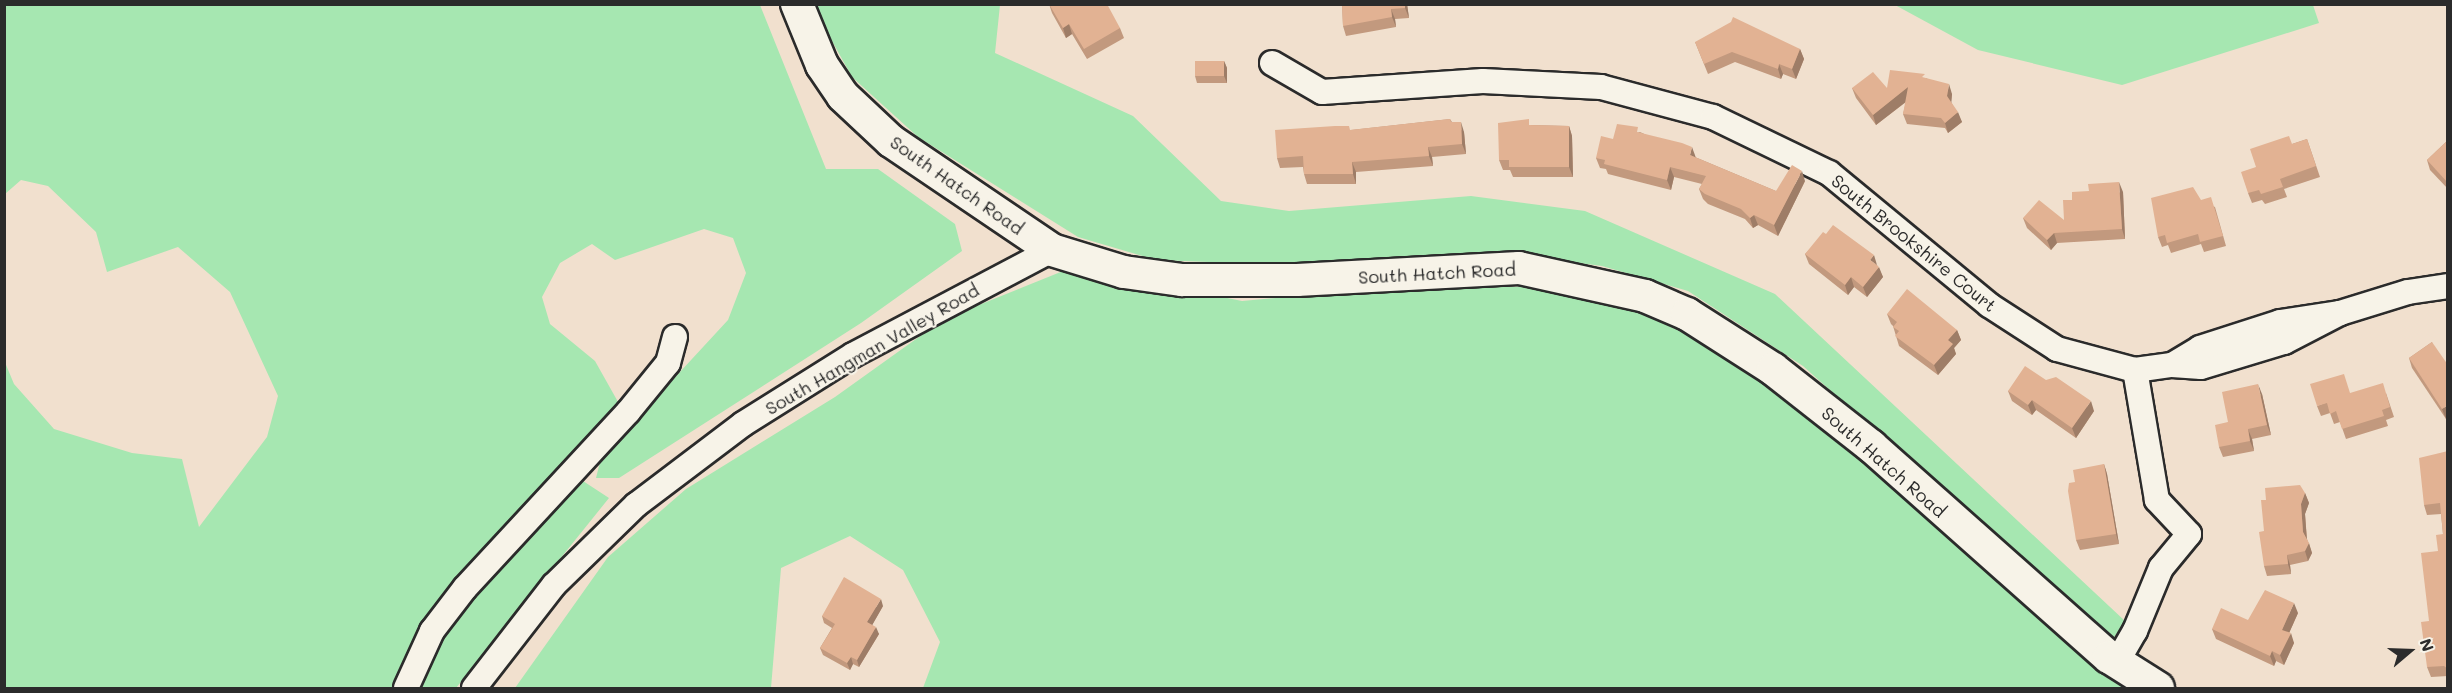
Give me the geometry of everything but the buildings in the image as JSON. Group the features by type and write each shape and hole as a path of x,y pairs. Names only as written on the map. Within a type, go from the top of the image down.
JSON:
{"main road":[{"name":"South Hatch Road","path":"797,4 822,65 843,96 891,141 1052,250 1124,272 1182,280 1296,280 1520,268 1645,296 1687,314 1773,369 1871,446 2117,662 2158,688"}],"street":[{"name":"South Brookshire Court","path":"1272,63 1322,92 1483,81 1601,87 1713,117 1829,173 1989,305 2056,349 2135,370 2172,365 2200,348 2280,322 2340,313 2408,292 2448,286"},
{"name":"South Hangman Valley Road","path":"474,688 554,585 636,505 689,464 743,424 853,356 1052,250"},
{"path":"406,688 432,631 465,588 628,412 668,363 675,337"},
{"path":"2117,662 2135,631 2161,568 2189,534 2157,500 2135,370"}],"green space":[{"path":"5,5 760,5 826,169 878,169 955,224 962,251 861,323 619,478 596,478 601,458 583,481 609,498 456,688 5,688 4,360 14,384 54,429 132,453 182,459 199,527 267,437 278,396 230,292 178,247 107,272 96,232 48,186 21,180 5,194","holes":["704,229 733,238 746,273 728,320 631,425 595,361 550,324 542,297 560,263 592,244 615,260"]},
{"path":"812,5 1000,5 995,53 1133,116 1221,201 1289,211 1471,196 1585,211 1775,294 2125,621 2111,642 1803,366 1688,291 1602,266 1516,255 1261,264 1156,260 1078,237 918,137 852,77"},
{"path":"1895,5 2313,5 2319,23 2122,85 1978,50"},
{"path":"1073,267 1242,301 1366,290 1551,286 1632,306 1709,340 1809,408 2131,688 923,688 940,642 903,570 850,536 781,568 771,688 515,688 608,557 686,489 835,397 944,319"}]}
